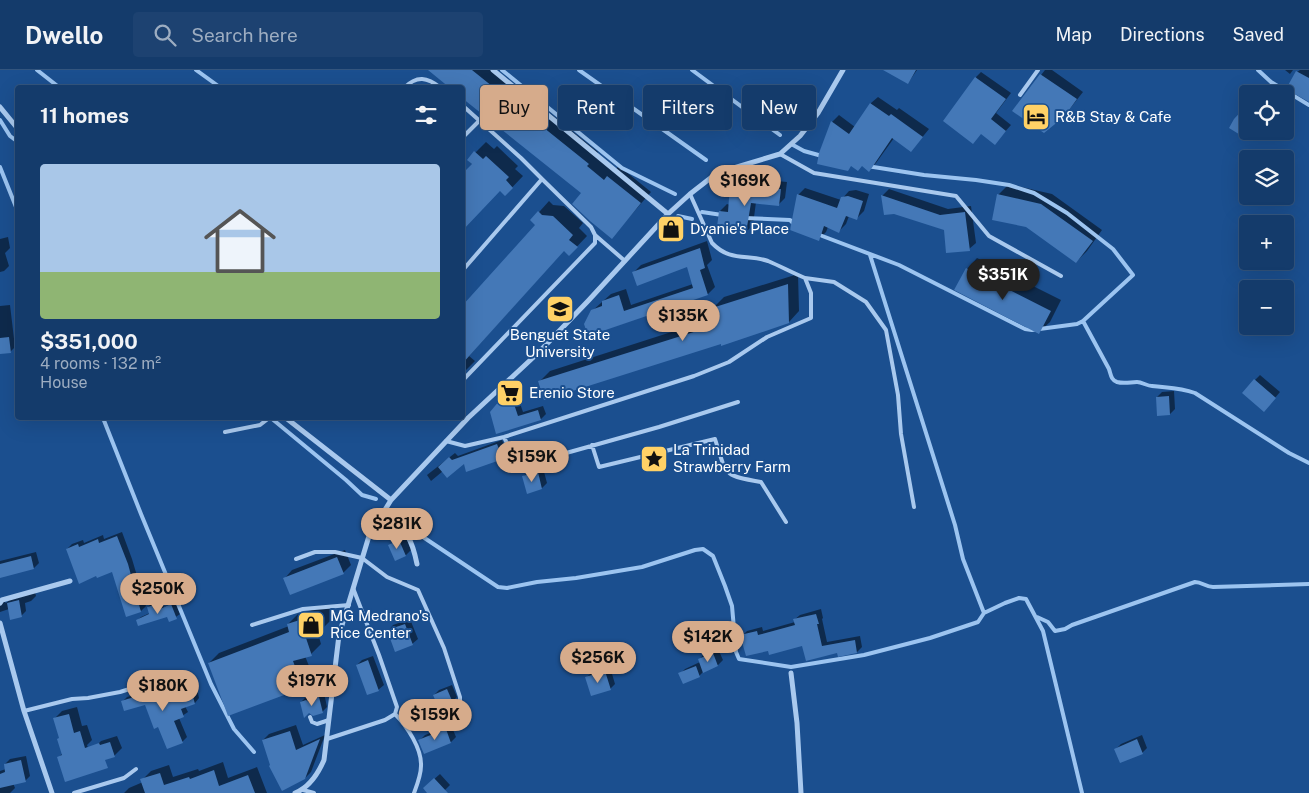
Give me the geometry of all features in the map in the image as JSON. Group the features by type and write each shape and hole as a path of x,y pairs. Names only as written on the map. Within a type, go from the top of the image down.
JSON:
{"street":[{"path":"493,70 668,214"},
{"path":"295,793 303,790 319,772 324,760 339,635 369,536 391,500 446,441 545,346 668,214 690,194 717,172 780,154 800,136 818,114 843,70"},
{"path":"0,107 15,125"},
{"path":"289,420 391,500"},
{"path":"384,511 408,535 413,544 417,564"},
{"path":"0,603 2,600 70,580"},
{"path":"0,622 24,711 52,793"},
{"path":"791,673 797,723 801,793"}],"lane":[{"path":"1020,95 1038,70"},
{"path":"407,85 420,77 437,85"},
{"path":"465,108 480,120 465,135"},
{"path":"491,130 591,227 596,235 625,261"},
{"path":"780,154 814,173 956,196 990,236 1061,276"},
{"path":"465,268 542,179"},
{"path":"690,194 712,243 725,254 767,261 805,278 834,282 866,302 886,330 898,395 900,434 914,507"},
{"path":"465,378 590,249 595,243 596,235"},
{"path":"446,441 465,446 504,438 694,376 729,362 767,337 812,318 811,293 805,278"},
{"path":"504,438 512,458 519,463 527,464 660,427 738,402"},
{"path":"225,432 260,425 266,420"},
{"path":"592,445 599,468 715,440 725,471 735,478 761,482 786,522"},
{"path":"296,559 315,552 335,552 362,558 387,576 418,590 444,648 460,697 460,704 454,709 404,723"},
{"path":"327,739 385,720 395,714 397,706 353,588"},
{"path":"252,625 303,609 349,605"},
{"path":"24,711 72,699 120,692 161,679"},
{"path":"309,699 311,694 332,688"},
{"path":"395,714 409,730 420,756 421,766 414,793"},
{"path":"310,717 312,722 317,724 329,720"},
{"path":"74,793 124,778 136,769"},
{"path":"303,790 314,793"}],"building":[{"path":"428,70 472,70 491,85 480,85 480,112 465,100 465,85 446,85"},
{"path":"883,70 916,70 908,84"},
{"path":"1296,71 1309,78 1309,102 1294,94 1294,85 1288,85"},
{"path":"1040,74 1077,99 1061,121 1044,133 1012,111"},
{"path":"975,77 1006,99 991,119 1006,131 995,145 981,134 973,144 943,121"},
{"path":"870,103 889,116 891,114 923,137 911,152 892,138 869,172 862,166 858,171 851,166 848,171 817,164 819,153 831,121 849,134"},
{"path":"1239,114 1239,134 1229,128"},
{"path":"502,130 547,130 589,164 587,166 604,180 607,176 641,203 612,239 572,204 581,193"},
{"path":"474,151 483,159 486,156 509,177 506,180 513,188 505,196 500,191 465,228 465,171 472,164 467,160"},
{"path":"730,184 781,189 779,206 751,203 746,233 723,234 717,227 719,211 728,212"},
{"path":"797,194 837,208 841,197 848,196 863,201 857,220 846,216 839,233 824,226 819,241 790,230"},
{"path":"997,194 1041,204 1093,241 1076,263 1026,227 992,220"},
{"path":"881,195 940,215 965,212 970,251 946,253 944,230 894,214 884,215"},
{"path":"538,211 542,215 553,216 573,235 569,240 578,247 569,256 564,251 465,361 465,303 535,225 530,220"},
{"path":"700,248 705,268 700,270 708,295 588,336 584,324 591,310 602,306 602,301 619,295 624,311 693,288 687,267 637,286 632,272"},
{"path":"966,268 1051,311 1039,334 954,290"},
{"path":"788,284 789,323 721,346 721,344 544,400 538,381 716,325 712,308"},
{"path":"9,337 11,353 0,354 0,338"},
{"path":"1254,379 1276,398 1264,412 1242,393"},
{"path":"509,389 518,416 538,410 541,420 496,434 490,412"},
{"path":"1169,396 1170,415 1157,416 1156,397"},
{"path":"497,444 503,459 466,472 464,464 447,478 438,467 449,457 452,460"},
{"path":"538,472 542,489 527,494 522,476"},
{"path":"117,536 128,564 141,612 126,617 112,572 97,578 96,576 79,584 66,549 78,544 79,547 98,539 99,543"},
{"path":"399,540 406,556 395,561 388,545"},
{"path":"31,556 34,569 0,578 0,564"},
{"path":"337,557 344,574 290,595 283,578"},
{"path":"19,600 22,617 10,620 7,603"},
{"path":"158,604 160,609 171,604 177,619 169,622 167,617 138,626 136,620 149,614 147,607"},
{"path":"319,614 324,629 305,635 312,656 293,661 303,688 228,716 208,663 289,632 287,624"},
{"path":"816,614 822,646 855,640 857,653 838,657 837,653 806,661 802,646 769,655 768,651 746,656 740,635 757,631 758,635 795,625 793,619"},
{"path":"405,624 413,645 395,652 387,630"},
{"path":"713,653 718,666 703,673 698,659"},
{"path":"368,660 379,691 367,695 356,665"},
{"path":"696,666 700,677 683,684 678,673"},
{"path":"605,671 611,690 591,696 585,677"},
{"path":"165,685 168,700 192,693 195,704 181,709 184,717 174,721 183,743 167,749 158,727 154,729 145,705 124,711 121,701 154,691 153,688"},
{"path":"447,689 453,703 439,709 433,695"},
{"path":"319,697 323,713 313,716 309,713 304,718 300,702 306,700 310,703 313,698"},
{"path":"69,714 74,733 80,731 85,748 99,743 100,745 110,742 115,757 105,760 108,768 65,782 57,757 62,755 53,718"},
{"path":"446,729 451,743 424,754 418,740"},
{"path":"290,731 296,750 320,739 305,779 282,791 269,766 262,740"},
{"path":"1137,739 1143,754 1120,763 1114,749"},
{"path":"21,760 26,782 0,788 0,774 5,772 4,764"},
{"path":"214,770 219,786 248,775 255,793 145,793 140,779 160,773 164,785 189,777 190,779"},
{"path":"434,778 448,793 427,793 423,788"}],"waterway":[{"path":"37,70 56,85"},
{"path":"196,70 217,85"},
{"path":"502,70 622,168 675,194"},
{"path":"579,70 706,160"},
{"path":"692,70 780,135"},
{"path":"1258,70 1271,82 1309,105"},
{"path":"0,120 10,136 15,140"},
{"path":"793,145 804,151 822,156"},
{"path":"817,234 899,265 1025,329 1032,330 1077,324 1083,321 1133,275 1113,249 1067,213 1034,193 1009,185 867,166"},
{"path":"0,167 15,204"},
{"path":"702,212 722,215"},
{"path":"678,216 692,219"},
{"path":"744,218 790,220 795,225"},
{"path":"870,255 955,525 963,559 984,613"},
{"path":"1083,321 1115,381 1122,383 1139,382 1150,386 1195,393 1289,453 1309,463"},
{"path":"104,420 211,684 234,729 254,752"},
{"path":"273,420 362,495 376,499"},
{"path":"394,512 423,537 498,587 507,588 642,567 703,549 713,556 732,606 736,652 739,659 791,667 864,655 930,638 978,622 984,613 1005,603 1019,598 1026,599 1043,631 1082,793"},
{"path":"1037,617 1048,622 1055,631 1195,582 1213,587 1309,584"}],"place":[{"name":"R&B Stay & Cafe","path":"1036,117"},
{"name":"Dyanie's Place","path":"671,229"},
{"name":"Benguet State University","path":"560,309"},
{"name":"Erenio Store","path":"510,393"},
{"name":"La Trinidad Strawberry Farm","path":"654,459"},
{"name":"MG Medrano's Rice Center","path":"311,625"}]}
